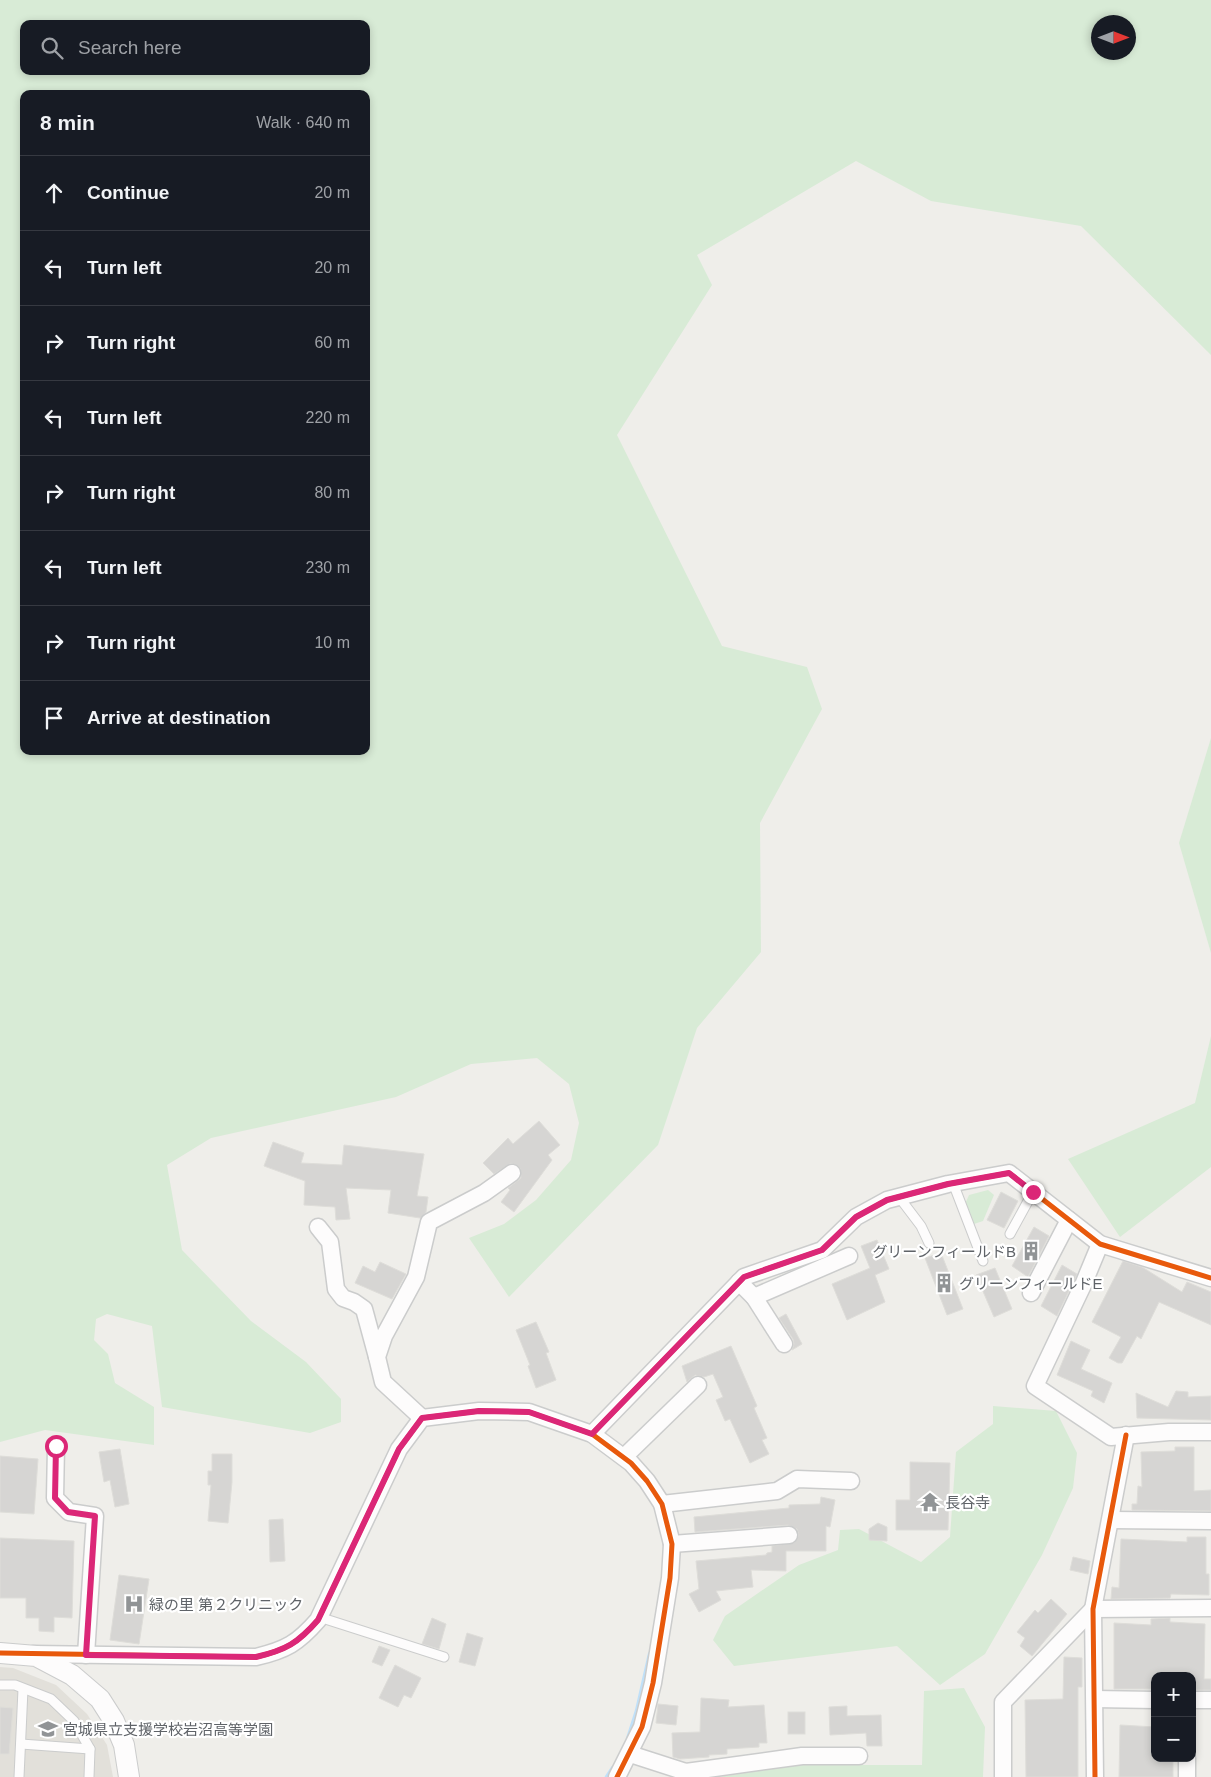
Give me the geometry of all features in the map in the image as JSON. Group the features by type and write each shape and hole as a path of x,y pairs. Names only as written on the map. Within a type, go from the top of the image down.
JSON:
{"street":[{"path":"377,1357 384,1336 416,1277 429,1222 477,1198 512,1173"},
{"path":"592,1434 744,1277 822,1250 856,1217 887,1200 953,1183 1009,1173 1100,1244 1211,1278"},
{"path":"1031,1292 1069,1220"},
{"path":"318,1227 330,1242 336,1289 343,1298 354,1302 364,1309 384,1382 422,1418"},
{"path":"1100,1244 1083,1285 1035,1386 1111,1437 1126,1434 1211,1432"},
{"path":"754,1297 849,1256"},
{"path":"739,1282 754,1297 784,1344"},
{"path":"624,1457 698,1385"},
{"path":"7,1653 256,1657 282,1651 302,1638 319,1617 399,1449 422,1418 479,1411 529,1412 592,1434 624,1457 647,1480 662,1504 672,1544 670,1578 653,1683 642,1727 617,1777"},
{"path":"1095,1777 1093,1608 1126,1434"},
{"path":"56,1446 55,1498 68,1512 95,1516 86,1655"},
{"path":"662,1504 777,1491 797,1479 851,1481"},
{"path":"1111,1520 1211,1520"},
{"path":"672,1544 789,1535"},
{"path":"1004,1777 1003,1702 1093,1608 1211,1608"},
{"path":"7,1653 36,1656 72,1675 100,1699 114,1721 124,1745 129,1777"},
{"path":"1095,1699 1151,1700"},
{"path":"1196,1700 1211,1700"},
{"path":"630,1754 686,1772 802,1756 859,1756"},
{"path":"1187,1762 1187,1777"}],"lane":[{"path":"953,1183 983,1261"},
{"path":"1010,1234 1033,1192"},
{"path":"899,1197 920,1226 929,1244"},
{"path":"319,1617 444,1657"},
{"path":"0,1685 15,1685 52,1699 74,1721 90,1749 89,1777"},
{"path":"19,1777 24,1689"},
{"path":"20,1744 90,1749"}],"shaded area":[{"name":"宮城県立支援学校岩沼高等学園","path":"0,1667 13,1668 56,1685 87,1714 107,1745 113,1777 0,1777"}],"green space":[{"path":"0,0 1211,0 1211,355 1081,226 931,201 856,161 697,255 712,285 617,435 722,646 807,667 822,709 760,823 761,952 697,1028 658,1145 509,1297 469,1238 504,1224 536,1200 571,1160 579,1123 569,1084 537,1058 471,1064 396,1097 211,1138 167,1165 182,1250 251,1321 306,1362 341,1399 341,1422 310,1433 162,1407 152,1326 107,1314 96,1319 94,1340 108,1354 115,1383 154,1407 154,1445 45,1430 0,1442"},
{"path":"1211,738 1211,953 1179,843"},
{"path":"1211,1036 1211,1167 1120,1237 1068,1159 1195,1103"},
{"path":"988,1190 994,1195 983,1221 974,1224 965,1204 969,1195"},
{"path":"993,1406 1056,1411 1077,1453 1073,1488 1042,1555 985,1654 940,1685 897,1646 734,1666 713,1640 725,1616 799,1565 838,1550 840,1530 859,1529 921,1562 950,1537 956,1452 993,1424"},
{"path":"964,1688 985,1727 983,1777 718,1777 799,1765 922,1765 924,1691"}],"building":[{"path":"539,1121 560,1145 548,1155 552,1160 514,1212 501,1202 510,1190 508,1188 521,1178 520,1168 511,1163 494,1174 483,1163 508,1138 513,1144"},
{"path":"273,1142 304,1153 301,1163 342,1165 344,1145 424,1154 417,1196 428,1197 426,1212 420,1218 388,1213 391,1190 346,1188 350,1219 336,1220 335,1207 304,1205 305,1181 264,1166"},
{"path":"1001,1192 1018,1201 1004,1228 987,1220"},
{"name":"グリーンフィールドB","path":"1034,1227 1049,1236 1028,1277 1012,1266"},
{"path":"877,1240 889,1269 875,1275 885,1302 847,1320 832,1284 870,1268 861,1246"},
{"name":"グリーンフィールドE","path":"941,1253 963,1309 947,1315 925,1258"},
{"path":"1123,1261 1142,1267 1182,1292 1187,1282 1211,1292 1211,1325 1159,1302 1141,1339 1137,1336 1122,1363 1109,1358 1121,1337 1092,1322"},
{"path":"380,1262 406,1274 392,1299 355,1283 363,1266 375,1272"},
{"path":"1062,1265 1077,1274 1057,1316 1041,1306"},
{"path":"995,1268 1012,1309 994,1317 976,1275"},
{"path":"786,1314 802,1344 792,1350 793,1339 779,1318"},
{"path":"536,1322 549,1352 546,1353 556,1380 536,1388 528,1366 530,1365 516,1330"},
{"path":"1071,1341 1090,1350 1081,1369 1112,1383 1104,1403 1091,1396 1093,1391 1057,1375"},
{"path":"731,1346 757,1406 754,1408 767,1438 762,1440 769,1454 750,1463 730,1419 725,1421 716,1400 723,1397 713,1374 704,1377 695,1375 687,1382 682,1366"},
{"path":"1176,1391 1188,1392 1188,1397 1211,1396 1211,1420 1137,1418 1136,1393 1168,1407"},
{"path":"1175,1447 1194,1447 1194,1491 1211,1490 1211,1511 1132,1510 1132,1504 1137,1504 1138,1486 1142,1487 1141,1452 1175,1451"},
{"path":"120,1449 129,1504 115,1507 110,1480 104,1482 99,1452"},
{"path":"212,1454 232,1454 232,1482 228,1523 208,1521 211,1485 208,1485 208,1471 212,1471"},
{"path":"0,1456 38,1459 34,1514 0,1512"},
{"path":"910,1462 950,1463 948,1530 896,1530 896,1500 910,1500"},
{"path":"821,1497 835,1500 830,1527 826,1526 826,1551 786,1551 786,1571 751,1570 753,1587 716,1591 721,1600 699,1612 689,1594 699,1589 696,1561 766,1555 772,1552 772,1546 794,1543 799,1535 797,1529 788,1525 695,1532 694,1517 789,1508 789,1505 820,1504"},
{"path":"283,1519 285,1561 270,1562 269,1520"},
{"path":"878,1523 887,1527 887,1541 869,1540 869,1529"},
{"path":"1187,1537 1206,1537 1206,1574 1209,1574 1209,1595 1171,1594 1170,1598 1111,1599 1112,1587 1119,1588 1121,1539 1187,1542"},
{"path":"0,1538 74,1541 72,1618 54,1617 54,1632 39,1631 39,1618 26,1618 26,1598 0,1598"},
{"path":"1073,1557 1090,1561 1088,1574 1070,1570"},
{"path":"119,1575 149,1579 139,1644 110,1640"},
{"path":"1051,1599 1067,1614 1032,1656 1020,1646 1025,1638 1017,1632 1035,1610 1038,1613"},
{"path":"432,1618 446,1624 439,1649 422,1644"},
{"path":"1170,1618 1170,1622 1205,1624 1204,1679 1211,1679 1211,1690 1196,1690 1196,1672 1151,1672 1151,1689 1114,1689 1114,1623 1151,1625 1151,1619"},
{"path":"467,1633 483,1638 475,1666 459,1662"},
{"path":"379,1646 390,1650 382,1666 372,1662"},
{"path":"1064,1657 1082,1658 1082,1687 1078,1687 1078,1777 1026,1777 1025,1700 1063,1699"},
{"path":"395,1665 421,1678 411,1698 404,1695 398,1707 379,1698"},
{"path":"701,1698 729,1700 728,1707 764,1705 767,1743 759,1743 759,1747 727,1749 727,1754 709,1755 709,1757 680,1759 673,1757 672,1733 700,1732"},
{"path":"658,1704 678,1706 676,1725 656,1723"},
{"path":"847,1706 847,1716 881,1715 882,1746 867,1746 866,1733 830,1735 829,1707"},
{"path":"0,1707 13,1708 9,1754 0,1754"},
{"path":"788,1712 805,1712 805,1734 788,1734"},
{"path":"1120,1725 1151,1727 1151,1762 1173,1762 1173,1777 1119,1777"}],"waterway":[{"path":"628,1739 637,1711 650,1654"},
{"path":"607,1777 613,1768"}],"cycle path":[{"path":"592,1434 744,1277 822,1250 856,1217 887,1200 948,1184 1009,1173 1100,1244 1211,1278"},
{"path":"0,1653 256,1657 276,1652 298,1640 318,1620 399,1449 422,1418 479,1411 529,1412 592,1434 631,1463 647,1481 662,1504 672,1544 670,1578 653,1683 642,1727 617,1777"},
{"path":"1095,1777 1093,1609 1126,1435"}],"place":[{"name":"グリーンフィールドB","path":"1031,1251"},
{"name":"グリーンフィールドE","path":"944,1283"},
{"name":"長谷寺","path":"930,1502"},
{"name":"緑の里 第２クリニック","path":"134,1604"},
{"name":"宮城県立支援学校岩沼高等学園","path":"48,1729"}],"route":[{"path":"56,1446 55,1498 68,1512 95,1516 86,1655 256,1657 282,1651 302,1638 318,1620 399,1449 422,1418 479,1411 529,1412 592,1434 744,1277 822,1250 856,1217 887,1200 948,1184 1009,1173 1033,1192"}]}
